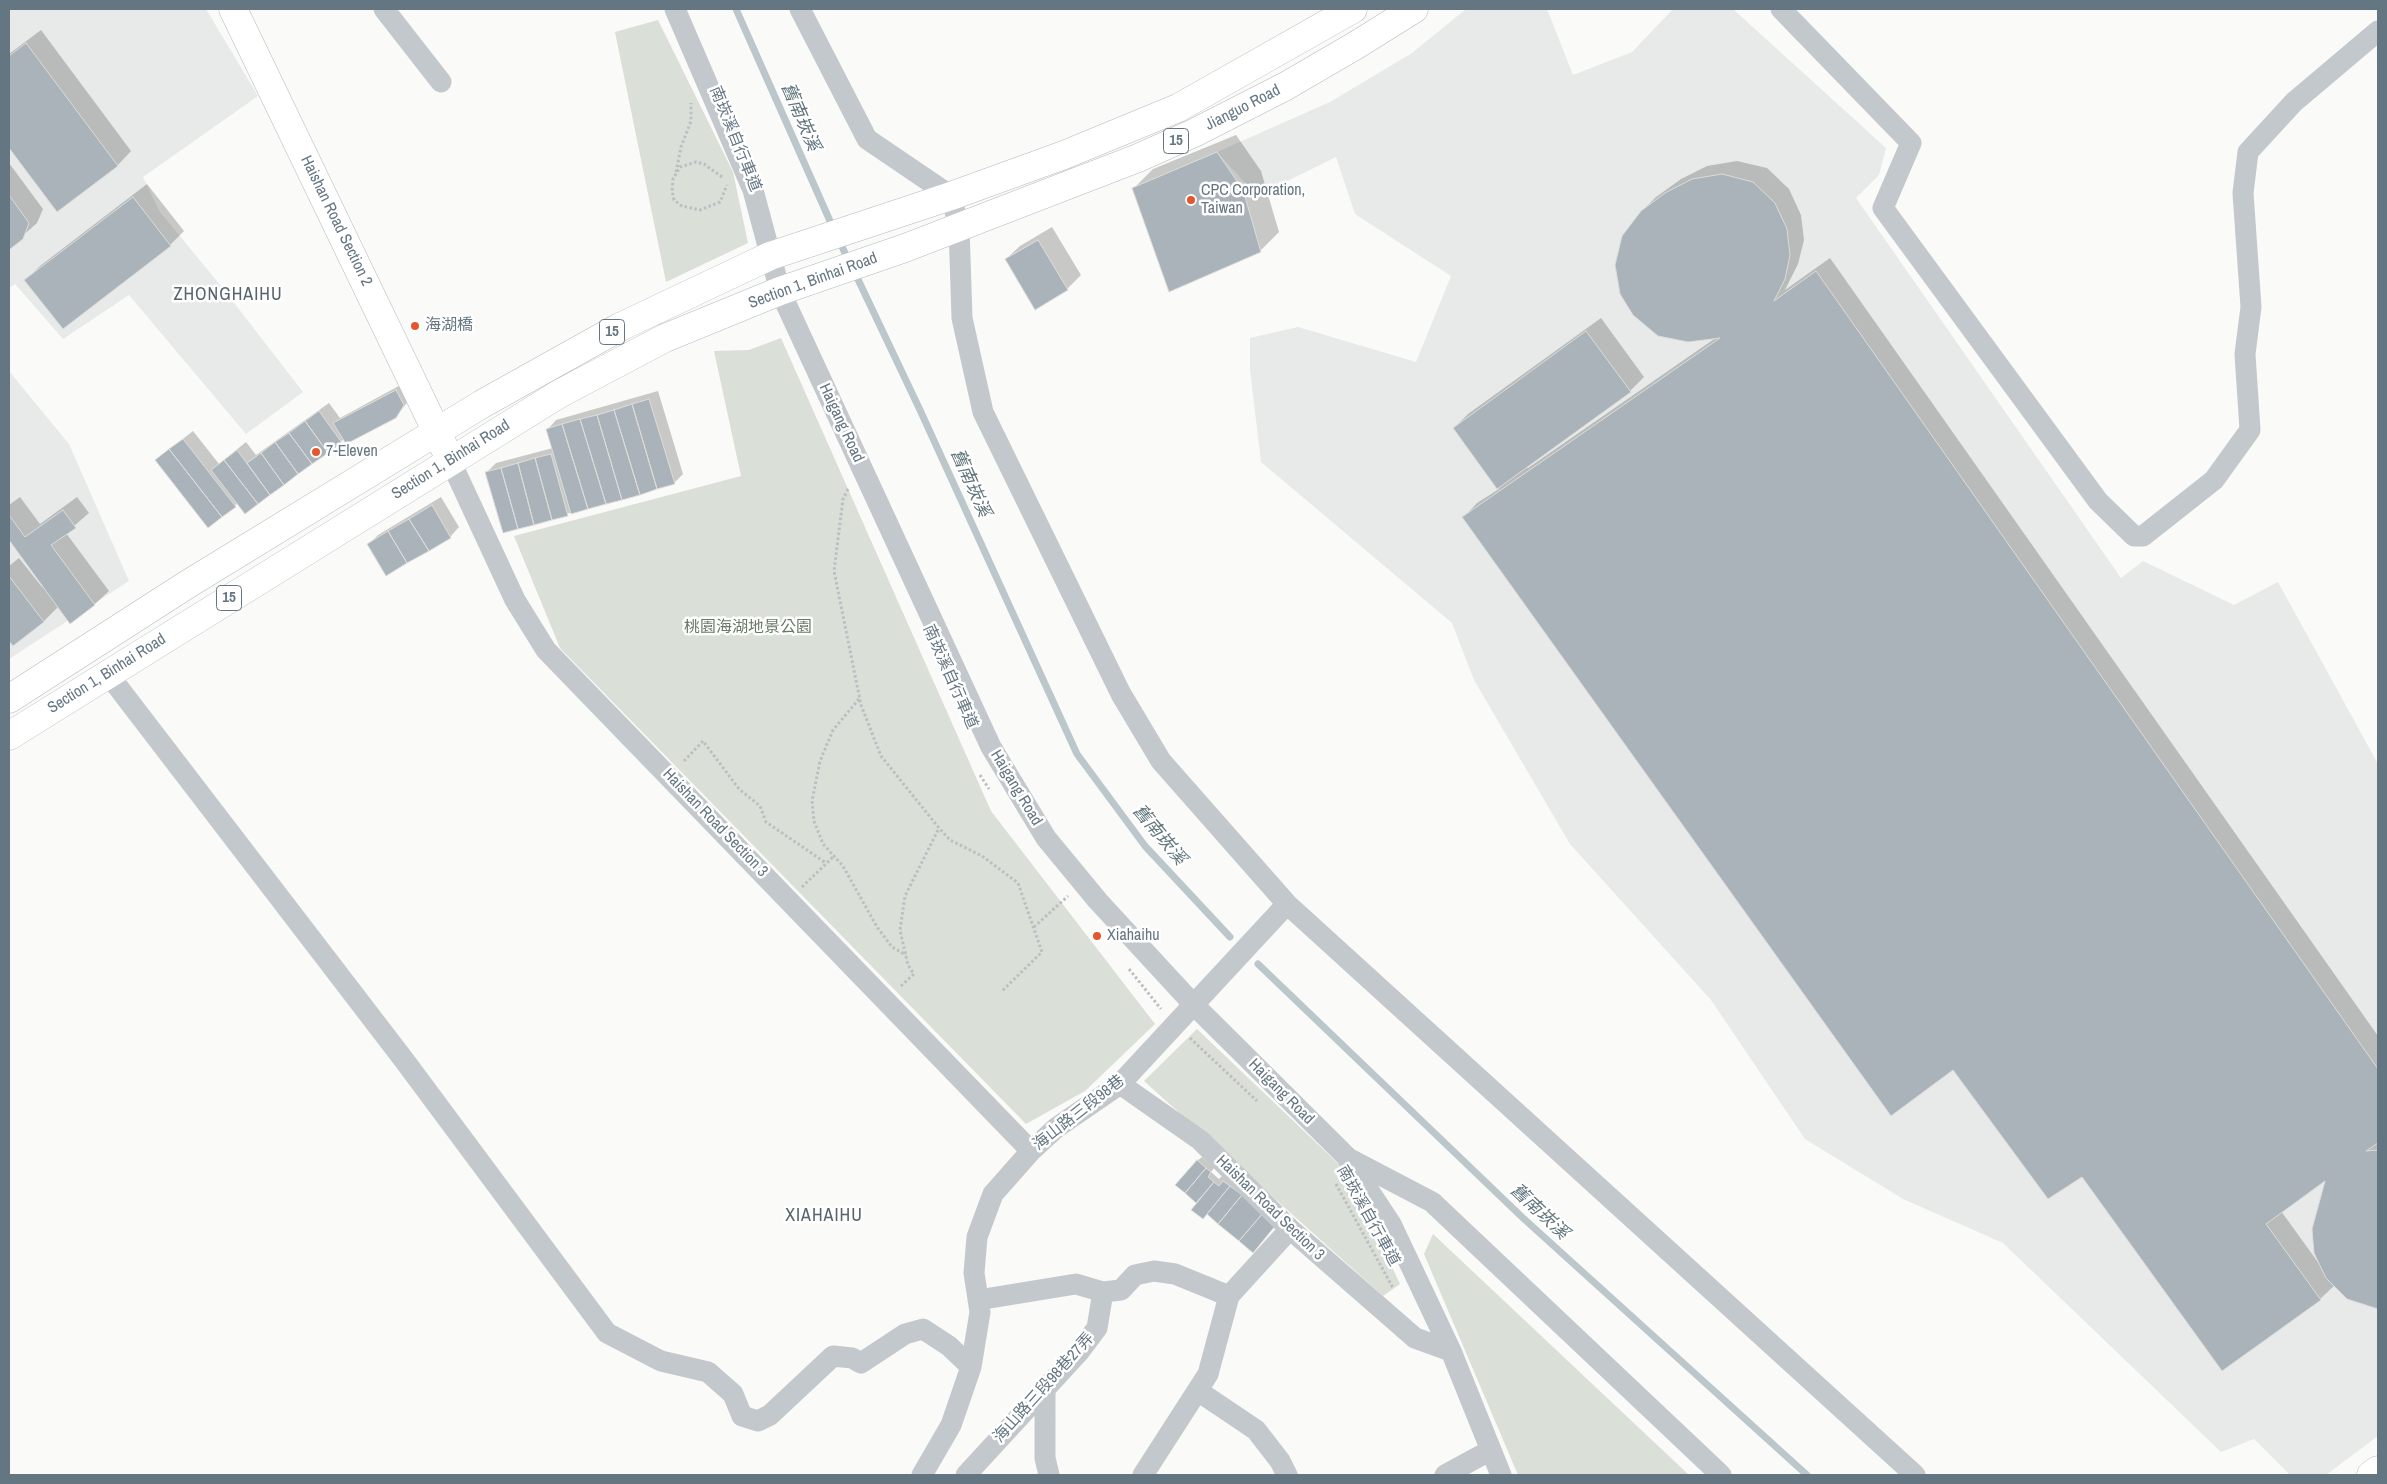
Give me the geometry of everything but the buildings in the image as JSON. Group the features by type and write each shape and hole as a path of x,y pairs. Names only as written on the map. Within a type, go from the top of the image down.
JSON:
{"main road":[{"name":"Haishan Road Section 2","path":"233,9 450,460"},
{"name":"Jianguo Road","path":"904,210 951,196 1064,155 1178,108 1353,9"},
{"name":"Jianguo Road","path":"914,244 1138,158 1194,133 1286,86 1414,9"},
{"name":"Section 1, Binhai Road","path":"9,699 188,584 438,433 482,404 620,327 782,252 904,210"},
{"name":"Section 1, Binhai Road","path":"9,736 450,460 559,394 665,338 780,291 914,244"},
{"path":"2371,1475 2378,1470"}],"street":[{"path":"384,9 442,82"},
{"name":"Haigang Road","path":"675,9 753,190 782,252 780,291 991,747 1046,838 1098,901 1194,1006 1346,1156 1392,1224 1451,1351 1501,1475"},
{"path":"800,9 867,139 951,196 959,227 962,318 983,412 1121,694 1161,761 1287,904 1915,1475"},
{"path":"1781,9 1912,143 1883,208 2098,501 2134,536 2143,536 2214,480 2250,430 2244,354 2252,307 2242,192 2248,152 2294,102 2378,31"},
{"name":"Haishan Road Section 3","path":"450,460 515,600 546,650 1031,1151"},
{"path":"108,674 404,1060 607,1333 661,1361 708,1372 733,1394 742,1416 758,1421 770,1415 833,1356 852,1358 860,1363 905,1334 923,1329 949,1346 971,1367"},
{"name":"海山路三段98巷","path":"922,1475 951,1425 971,1367 980,1312 974,1273 977,1237 993,1194 1031,1151 1056,1128 1120,1084 1287,904"},
{"name":"Haishan Road Section 3","path":"1120,1084 1200,1140 1290,1229 1415,1338 1451,1351"},
{"path":"1346,1156 1432,1202 1721,1475"},
{"path":"1143,1475 1208,1374 1229,1296 1290,1229"},
{"path":"978,1300 1076,1284 1103,1292 1121,1290 1135,1275 1154,1271 1175,1274 1229,1296"},
{"name":"海山路三段98巷27弄","path":"966,1475 1079,1352 1097,1328 1103,1292"},
{"path":"1046,1388 1045,1458 1049,1475"},
{"path":"1198,1391 1256,1430 1280,1461 1287,1475"},
{"path":"1445,1475 1491,1450"}],"path":[{"path":"676,172 680,167 696,162 704,164 719,173 727,184 720,202 700,210 682,206 674,200 672,191 681,147 691,121 691,100"},
{"path":"853,495 849,486 843,499 834,572 860,699 881,756 939,828 950,840 982,856 1018,883 1042,952 1002,991"},
{"path":"860,699 833,730 820,762 812,801 814,821 823,844 843,866 882,934 892,947 906,955"},
{"path":"669,776 704,741 739,789 760,806 766,822 826,863"},
{"path":"980,774 990,790"},
{"path":"885,1000 914,974 908,965 900,930 905,896 939,828"},
{"path":"788,900 834,856"},
{"path":"1034,927 1070,894"},
{"path":"1123,962 1158,1006 1262,1106"},
{"name":"南崁溪自行車道","path":"1332,1175 1398,1296"}],"shaded area":[{"path":"9,9 206,9 258,96 143,177 160,212 221,286 303,392 246,434 129,295 63,339 15,284 9,288"},
{"path":"1466,9 1547,9 1573,75 1632,52 1673,9 1733,9 1886,148 1879,175 1856,198 2121,578 2143,561 2234,605 2278,582 2378,764 2378,1436 2326,1475 2290,1475 2254,1439 2221,1452 2003,1243 1903,1199 1805,1139 1711,1000 1570,844 1474,680 1452,623 1261,462 1250,370 1250,338 1298,327 1416,362 1451,276 1355,214 1336,157 1257,196 1217,152 1330,102 1412,53"},
{"path":"9,371 69,444 129,581 9,659"}],"green space":[{"path":"658,20 733,172 748,243 666,282 615,32"},
{"name":"桃園海湖地景公園","path":"781,338 991,811 1155,1024 1085,1091 1026,1124 560,648 514,536 741,476 714,351 749,350"},
{"path":"1197,1029 1348,1173 1400,1284 1383,1296 1144,1081"},
{"path":"1433,1234 1689,1475 1518,1475 1424,1254"}],"waterway":[{"name":"舊南崁溪","path":"736,9 834,230"},
{"name":"舊南崁溪","path":"839,240 849,262"},
{"name":"舊南崁溪","path":"854,271 920,410 1077,754 1145,846 1230,937"},
{"name":"舊南崁溪","path":"1258,964 1523,1218 1807,1475"}],"place":[{"name":"CPC Corporation, Taiwan","path":"1191,200"},
{"name":"海湖橋","path":"415,326"},
{"name":"7-Eleven","path":"316,452"},
{"name":"Xiahaihu","path":"1097,936"}],"district":[{"name":"ZHONGHAIHU","path":"228,295"},
{"name":"XIAHAIHU","path":"824,1216"}]}
